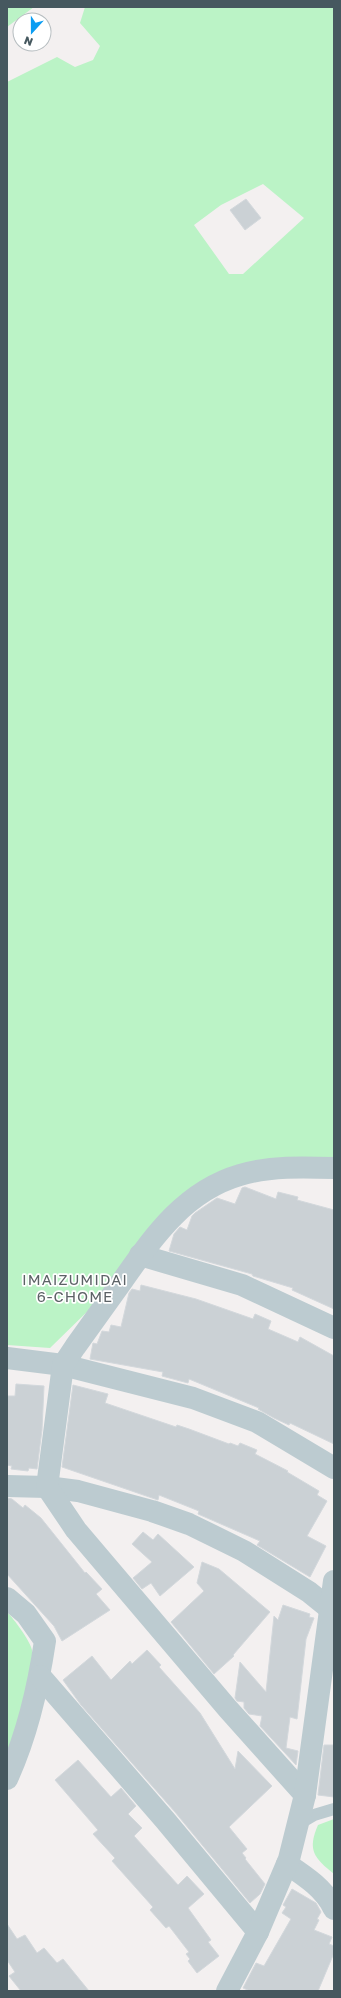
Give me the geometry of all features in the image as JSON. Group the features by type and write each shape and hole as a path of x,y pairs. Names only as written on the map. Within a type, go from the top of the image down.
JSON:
{"street":[{"path":"304,1795 228,1709 76,1530 47,1487 63,1365 140,1255 164,1225 183,1206 214,1185 239,1175 261,1170 334,1168"},
{"path":"140,1255 242,1285 334,1328"},
{"path":"7,1358 63,1365 193,1398 257,1422 334,1468"},
{"path":"7,1486 47,1487 78,1491 152,1511 189,1524 244,1551 309,1592 330,1609"},
{"path":"227,1991 258,1932 287,1864 304,1795 334,1581"},
{"path":"7,1598 26,1614 46,1641 40,1676 19,1752 7,1779"},
{"path":"40,1676 170,1826 258,1932"},
{"path":"287,1864 310,1880 330,1901 334,1910"}],"lane":[{"path":"296,1825 314,1816 334,1809"}],"green space":[{"path":"7,7 34,7 27,12 12,12 12,23 7,27"},
{"path":"85,7 334,7 334,1162 229,1173 50,1348 7,1345 7,82 57,57 75,67 93,60 100,46 80,23","holes":["263,184 304,218 243,274 229,274 194,225 221,205"]},
{"path":"7,1612 31,1646 32,1658 15,1733 7,1751"},
{"path":"334,1819 334,1874 317,1858 314,1853 313,1841 318,1825"}],"building":[{"path":"246,199 261,218 245,230 230,210"},
{"path":"245,1187 276,1199 278,1192 298,1197 297,1200 334,1210 334,1309 292,1290 293,1288 253,1276 252,1274 169,1251 174,1234 180,1227 187,1230 192,1216 195,1213 217,1198 235,1204 242,1188"},
{"path":"141,1285 196,1299 253,1319 255,1314 271,1321 268,1329 298,1342 300,1337 334,1356 334,1444 290,1423 289,1425 274,1418 258,1409 259,1408 189,1379 188,1383 162,1376 163,1372 90,1359 93,1343 97,1344 102,1331 109,1332 111,1325 121,1327 129,1293 132,1289 140,1291"},
{"path":"16,1384 44,1386 42,1430 37,1469 29,1468 28,1471 11,1469 12,1466 7,1465 7,1396 15,1396"},
{"path":"73,1385 108,1394 105,1403 176,1427 177,1425 229,1444 238,1446 240,1443 257,1450 255,1454 288,1471 287,1472 319,1491 317,1495 327,1501 307,1536 326,1546 310,1577 257,1545 260,1541 198,1514 199,1511 159,1495 158,1500 62,1467"},
{"path":"7,1498 12,1499 23,1508 25,1505 41,1518 85,1573 86,1572 102,1589 96,1594 110,1610 62,1641 54,1626 7,1574"},
{"path":"143,1532 153,1540 158,1534 194,1567 160,1596 151,1583 142,1589 133,1578 152,1562 132,1544"},
{"path":"202,1562 219,1569 270,1612 233,1655 234,1656 214,1674 171,1622 204,1591 197,1583"},
{"path":"283,1605 310,1614 309,1617 314,1618 306,1639 297,1719 290,1717 286,1748 298,1751 296,1765 260,1726 262,1716 249,1714 244,1708 244,1702 237,1701 235,1698 240,1662 266,1692 274,1616 278,1620"},
{"path":"147,1650 161,1665 159,1667 200,1713 235,1769 238,1751 272,1786 229,1827 247,1849 242,1853 246,1858 245,1859 265,1884 260,1894 250,1903 175,1812 81,1705 63,1680 92,1656 111,1680 130,1661 132,1664"},
{"path":"324,1745 334,1745 334,1797 318,1795"},
{"path":"78,1760 111,1797 121,1788 136,1806 128,1814 142,1828 134,1836 178,1885 187,1876 204,1894 188,1908 211,1940 208,1942 219,1956 197,1973 188,1961 190,1959 186,1954 189,1952 169,1926 166,1928 150,1910 153,1907 112,1861 115,1858 93,1834 98,1830 55,1780"},
{"path":"292,1889 316,1903 321,1912 314,1930 332,1937 329,1944 334,1946 334,1953 318,1991 250,1991 243,1988 256,1963 264,1966 291,1919 282,1913 286,1907 283,1905"},
{"path":"7,1924 17,1939 25,1935 37,1953 44,1948 57,1963 63,1959 89,1991 21,1991 9,1976 15,1972 7,1960"}],"district":[{"name":"IMAIZUMIDAI 6-CHOME","path":"75,1288"}]}
